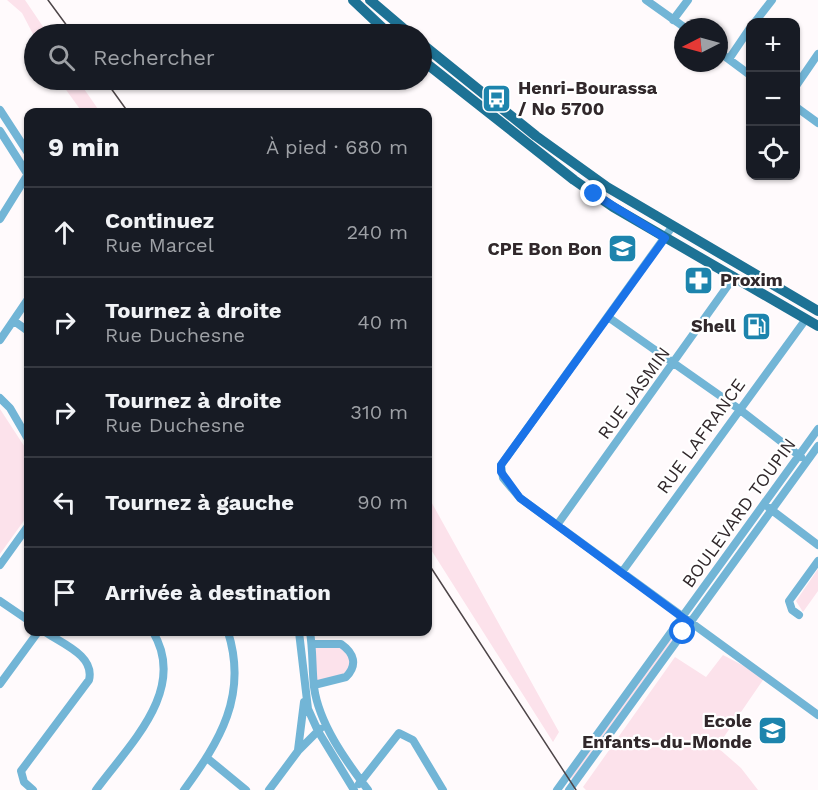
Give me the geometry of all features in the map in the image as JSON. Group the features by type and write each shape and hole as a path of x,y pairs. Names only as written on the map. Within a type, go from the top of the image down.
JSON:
{"main road":[{"path":"352,0 378,24"},
{"path":"370,0 398,24"},
{"path":"432,52 563,156 619,195 818,310"},
{"path":"432,68 574,180 665,238 818,326"}],"street":[{"path":"646,0 673,20 688,0"},
{"path":"758,18 772,0"},
{"path":"746,34 729,59 746,72"},
{"path":"800,79 818,54"},
{"path":"0,110 24,147"},
{"path":"800,110 818,123"},
{"path":"0,131 24,168"},
{"path":"0,219 24,180"},
{"path":"672,227 501,465 503,478 520,498 818,715"},
{"name":"RUE JASMIN","path":"557,525 734,278"},
{"path":"0,340 24,305"},
{"path":"608,317 739,409 807,461"},
{"name":"RUE LAFRANCE","path":"622,572 806,319"},
{"path":"14,321 24,328"},
{"path":"0,398 10,408 24,432"},
{"name":"BOULEVARD TOUPIN","path":"557,790 818,429"},
{"name":"BOULEVARD TOUPIN","path":"569,790 818,446"},
{"path":"764,505 818,545"},
{"path":"0,565 24,532"},
{"path":"799,615 792,610 789,601 818,561"},
{"path":"0,601 24,617"},
{"path":"0,683 35,636"},
{"path":"33,790 24,782 21,771 88,680 91,670 86,660 51,636"},
{"path":"96,790 150,717 161,695 165,675 163,657 155,636"},
{"path":"184,790 207,758 227,719 234,693 235,671 229,636"},
{"path":"299,636 308,709 318,732 354,790 399,733 413,740 443,790"},
{"path":"311,636 314,685 326,724 368,790"},
{"path":"312,644 341,644 352,654 354,665 346,678 314,685"},
{"path":"298,751 303,722 304,688"},
{"path":"269,790 298,751 326,724"},
{"path":"207,758 246,790"}],"shaded area":[{"path":"7,0 25,0 41,24 28,24 22,13"},
{"path":"66,90 85,90 97,108 79,108"},
{"path":"0,409 24,446 24,521 0,554"},
{"path":"432,503 559,732 553,742 432,551"},
{"path":"818,569 818,591 803,612 796,601"},
{"path":"678,627 683,630 573,781 570,776"},
{"path":"340,646 350,660 345,676 316,683 315,647"},
{"path":"723,655 765,677 717,747 741,768 758,790 586,790 583,787 675,657 706,677"}],"tram line":[{"path":"48,0 66,24"},
{"path":"112,90 125,108"},
{"path":"432,569 576,790"}],"place":[{"name":"Henri-Bourassa / No 5700","path":"497,98"},
{"name":"CPE Bon Bon","path":"623,249"},
{"name":"Proxim","path":"699,280"},
{"name":"Shell","path":"757,326"},
{"name":"Ecole Enfants-du-Monde","path":"773,731"}],"route":[{"path":"594,194 665,238 501,465 501,472 503,478 520,498 690,623 683,632"}]}
